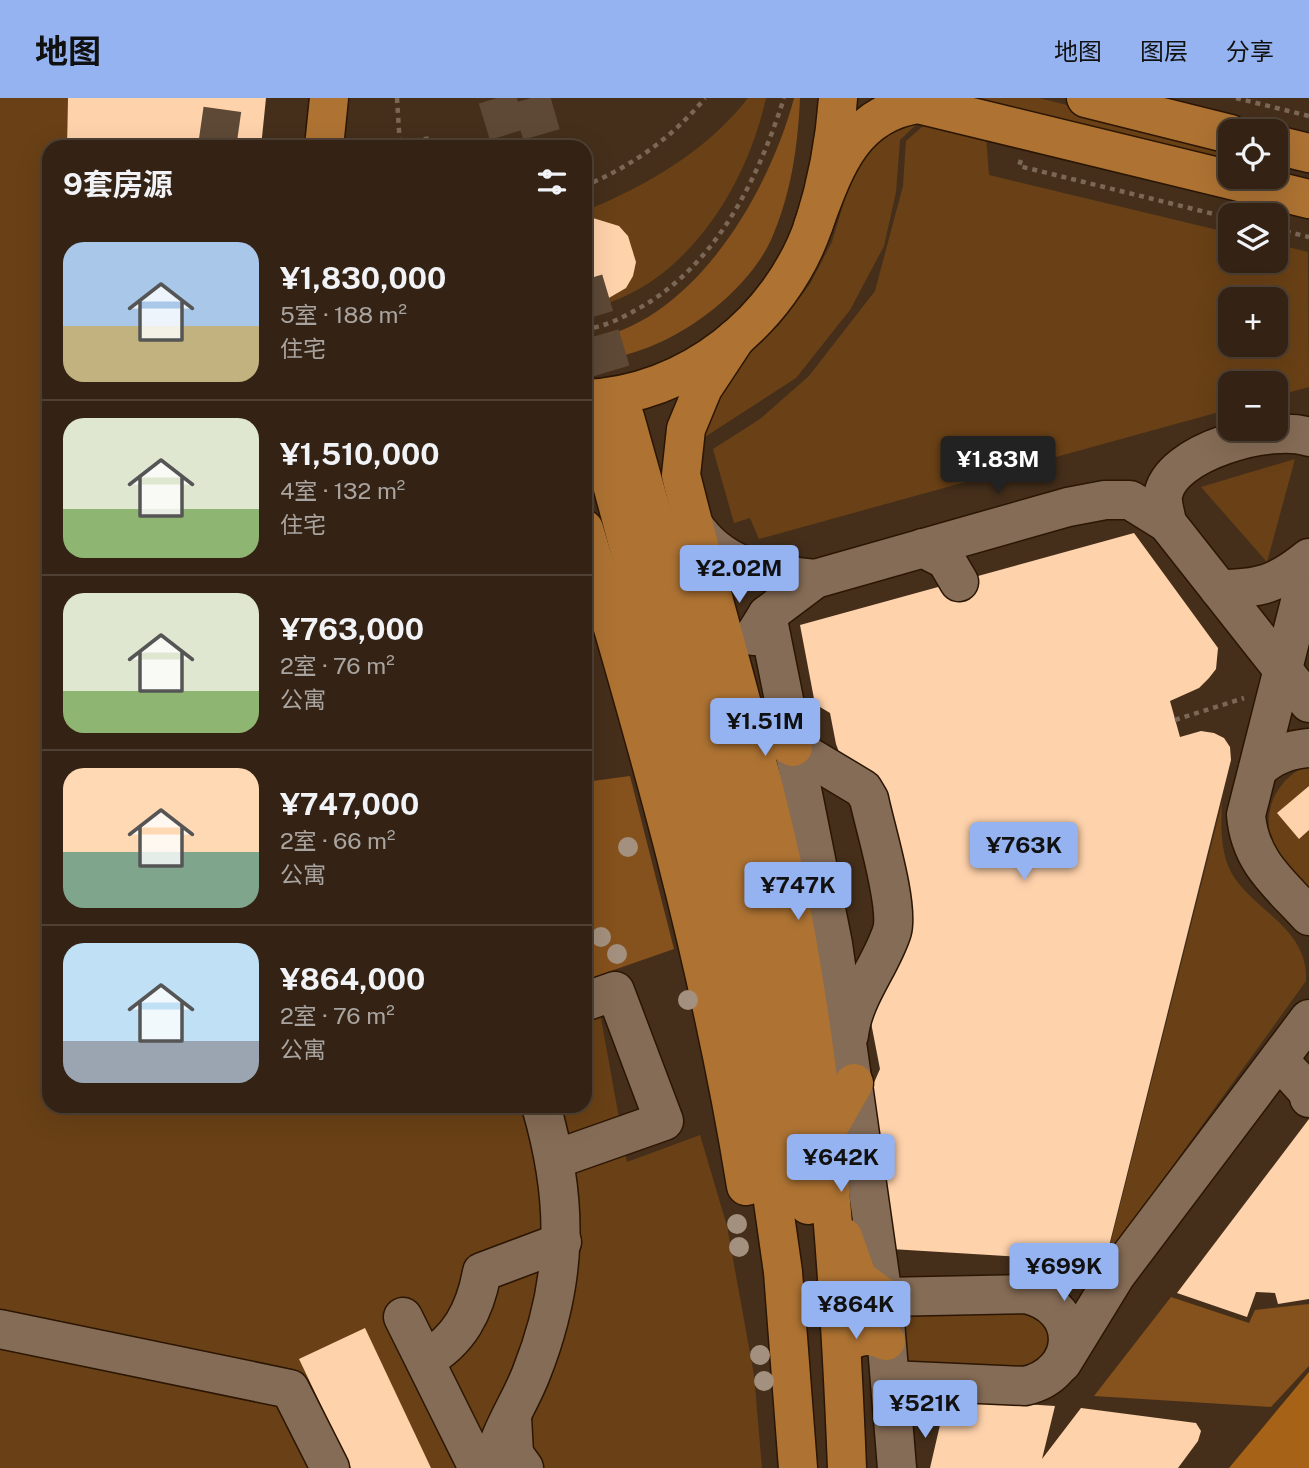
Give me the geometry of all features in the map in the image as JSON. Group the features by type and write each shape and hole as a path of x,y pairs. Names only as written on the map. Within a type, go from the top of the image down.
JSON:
{"main road":[{"path":"325,140 329,98"},
{"path":"813,226 826,180 838,98"},
{"path":"1086,98 1218,131"},
{"path":"848,1468 827,1132 810,1013 782,864 681,475 686,429 702,388 736,338 788,274 813,226 837,168 872,120 886,111 918,104 1309,199"},
{"path":"1288,148 1309,153"},
{"path":"602,412 656,385 690,373 736,338"},
{"path":"602,412 707,840 757,1089 783,1272 798,1468"},
{"path":"602,412 744,842 791,1079 806,1190 834,1468"},
{"path":"592,556 652,757 702,972 744,1173 793,1468"},
{"path":"746,721 793,747"},
{"path":"827,1132 854,1083"},
{"path":"831,1191 852,1268 858,1279 884,1297"},
{"path":"842,1345 856,1336 868,1335 886,1341"}],"street":[{"path":"1167,523 1163,495 1177,472 1198,454 1272,433 1295,432 1309,437"},
{"path":"736,680 740,664 767,615 815,579 972,534 1105,500 1130,500 1167,523 1290,687"},
{"path":"693,524 707,545 725,558 751,568 815,579"},
{"path":"1219,589 1253,589 1285,578 1309,558"},
{"path":"1309,566 1290,687 1258,769 1246,816 1248,838 1258,860 1309,916"},
{"path":"767,615 833,944 848,1042 884,1297 897,1468"},
{"path":"793,747 863,789 869,799 892,905 892,930 852,1016 848,1042"},
{"path":"1258,769 1268,760 1290,750 1309,748"},
{"path":"556,1159 663,1121 615,991 592,999"},
{"path":"1298,1038 1309,1098"},
{"path":"890,1380 1025,1386 1052,1375 1116,1275 1298,1038"},
{"path":"492,1468 497,1448 540,1351 551,1315 562,1242 556,1159 543,1113"},
{"path":"425,1360 444,1349 458,1333 470,1314 482,1272 562,1242"},
{"path":"884,1297 1026,1294 1063,1296 1091,1290 1116,1275"},
{"path":"1026,1294 1040,1297 1054,1306 1063,1319 1068,1334 1068,1349 1062,1363"},
{"path":"403,1317 478,1468"},
{"path":"0,1329 290,1389 330,1468"},
{"path":"512,1417 514,1454 524,1468"}],"path":[{"path":"397,98 400,140"},
{"path":"592,182 643,155 687,118 705,98"},
{"path":"592,327 624,317 657,299 693,268 720,236 744,197 784,98"},
{"path":"1236,98 1309,116"},
{"path":"1019,166 1218,215"},
{"path":"1288,232 1309,237"},
{"path":"1175,720 1290,687"}],"shaded area":[{"path":"0,98 68,98 67,140 42,140 42,1113 592,1113 592,969 627,1162 700,1135 727,1226 754,1375 762,1468 0,1468"},
{"path":"748,98 766,98 743,167 726,200 704,231 680,258 651,281 620,298 592,307 592,208 674,165 732,117"},
{"path":"794,98 800,98 795,152 784,206 771,240 758,263 718,306 693,324 639,351 592,359 592,338 624,329 659,310 692,282 720,249 745,213 766,174"},
{"path":"966,98 1039,98 1218,143 1218,161"},
{"path":"938,113 985,123 989,175 1218,230 1218,273 1288,273 1288,247 1308,252 1309,387 1288,393 1288,371 1218,371 1218,412 759,539 750,518 734,523 713,449 760,419 809,376 875,291 903,186 906,141"},
{"path":"924,117 900,140 896,192 884,246 850,310 796,378 694,444 717,393 751,350 779,325 810,284 832,242 855,165 888,127"},
{"path":"1295,459 1267,562 1201,487"},
{"path":"1309,765 1309,888 1276,850 1269,825 1273,800 1279,789 1297,771"},
{"path":"630,776 674,949 592,978 592,781"},
{"path":"1222,803 1223,847 1227,864 1240,885 1289,933 1304,962 1306,981 1107,1257"},
{"path":"1171,1297 1249,1323 1255,1310 1309,1304 1309,1366 1271,1407 1094,1396"},
{"path":"1031,1308 1056,1336 1037,1368 911,1364 901,1358 897,1315"},
{"path":"1309,1372 1309,1468 1229,1468"}],"building":[{"path":"68,98 266,98 262,140 67,140"},
{"path":"592,218 619,226 628,236 636,262 633,276 626,288 602,302 592,301"},
{"path":"1134,533 1218,648 1216,669 1209,678 1199,688 1170,701 1180,737 1201,731 1214,733 1224,738 1230,747 1231,760 1105,1262 891,1249 869,1094 880,1069 867,1002 903,925 836,744 830,713 815,704 800,625"},
{"path":"1309,786 1309,830 1299,839 1277,813"},
{"path":"1309,1119 1309,1299 1278,1304 1275,1293 1256,1292 1247,1317 1177,1293"},
{"path":"365,1328 431,1468 351,1468 299,1359"},
{"path":"946,1399 1055,1406 1042,1459 1081,1408 1196,1423 1201,1431 1198,1441 1178,1468 930,1468"}],"tunnel":[{"path":"218,140 224,98"},
{"path":"497,98 510,140"},
{"path":"531,98 543,140"},
{"path":"592,307 625,417"}]}
